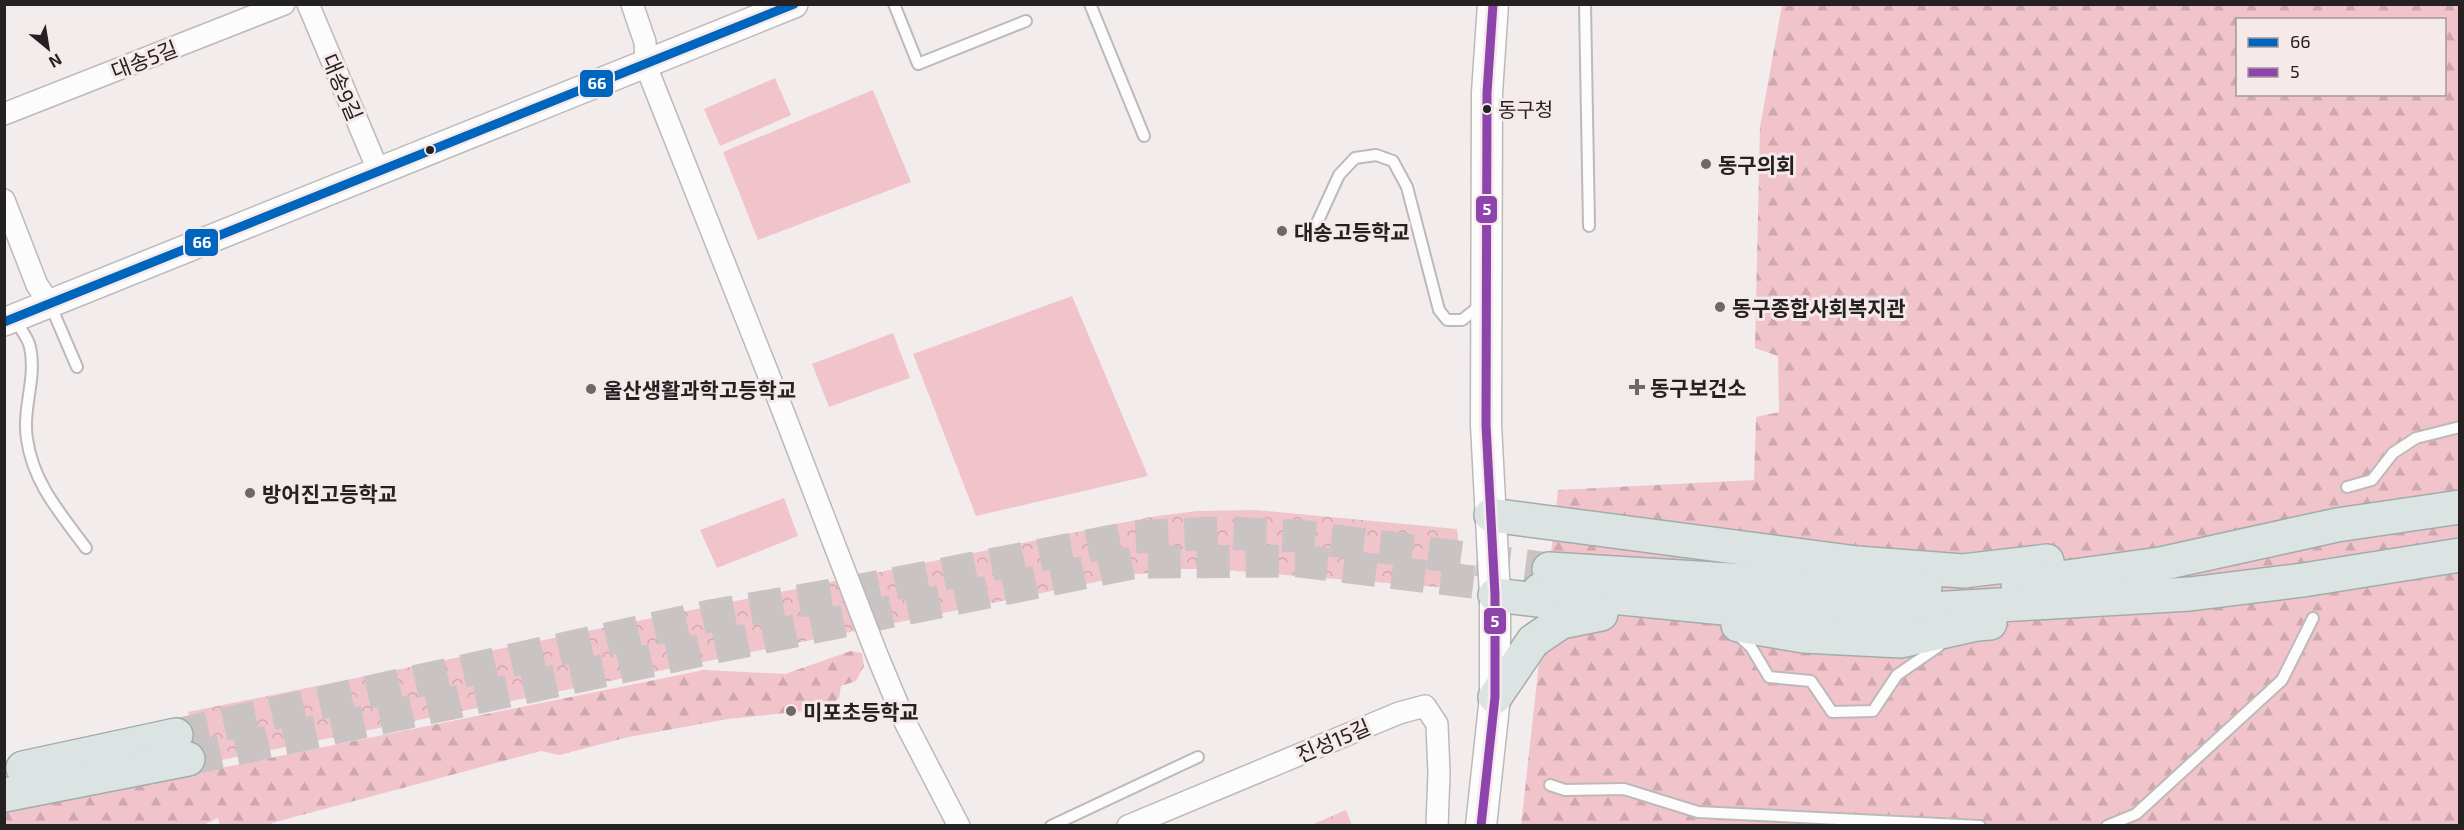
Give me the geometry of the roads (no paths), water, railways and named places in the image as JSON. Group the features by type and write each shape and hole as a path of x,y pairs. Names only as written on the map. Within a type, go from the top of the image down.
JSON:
{"highway":[{"path":"2460,498 2160,564 2021,584 1876,589 1545,580 1725,608 1879,612 2190,594 2303,580 2460,555"},
{"path":"2337,525 2460,507"},
{"path":"1491,515 1857,563 1963,571 2067,559 2160,564"},
{"path":"1495,596 1537,598 1614,611 1725,623 1803,636 1900,641 1977,624 2133,614 2190,594"},
{"path":"1495,697 1533,641 1561,622 1614,611"},
{"path":"4,772 182,747 4,795"}],"main road":[{"path":"1481,825 1495,697 1495,596 1486,425 1487,93 1493,4"}],"street":[{"name":"대송5길","path":"4,114 284,4"},
{"name":"대송9길","path":"308,4 378,170"},
{"path":"632,4 645,42 646,66 877,655 909,730 959,825"},
{"path":"9,321 378,170 646,66 794,4"},
{"path":"4,200 37,285 50,304"},
{"name":"진성15길","path":"1128,825 1399,713 1425,705 1437,724 1439,773 1437,825"}],"lane":[{"path":"894,4 918,64 1026,21"},
{"path":"1090,4 1144,136"},
{"path":"1585,4 1589,226"},
{"path":"1317,223 1339,175 1355,158 1376,155 1393,161 1407,187 1439,310 1447,320 1462,320 1476,309 1486,291"},
{"path":"50,304 77,367"},
{"path":"9,321 30,345 32,380 27,403 26,438 33,465 44,491 86,548"},
{"path":"2347,487 2372,480 2393,453 2416,438 2460,427"},
{"path":"2107,825 2136,814 2282,680 2313,618"},
{"path":"1725,623 1751,647 1769,676 1811,681 1832,712 1872,711 1896,675 1928,652 1977,624"},
{"path":"1052,825 1198,757"},
{"path":"1550,785 1565,790 1624,789 1698,812 1980,825"}],"tunnel":[{"path":"176,735 710,616 851,592 1134,537 1218,533 1299,536 1549,569"},
{"path":"188,759 725,645 1137,562 1300,561 1496,585"}],"place":[{"name":"동구청","path":"1487,109"},
{"name":"동구의회","path":"1706,164"},
{"name":"대송고등학교","path":"1282,231"},
{"name":"동구종합사회복지관","path":"1720,307"},
{"name":"동구보건소","path":"1637,387"},
{"name":"울산생활과학고등학교","path":"591,389"},
{"name":"방어진고등학교","path":"250,493"},
{"name":"미포초등학교","path":"791,711"}]}
